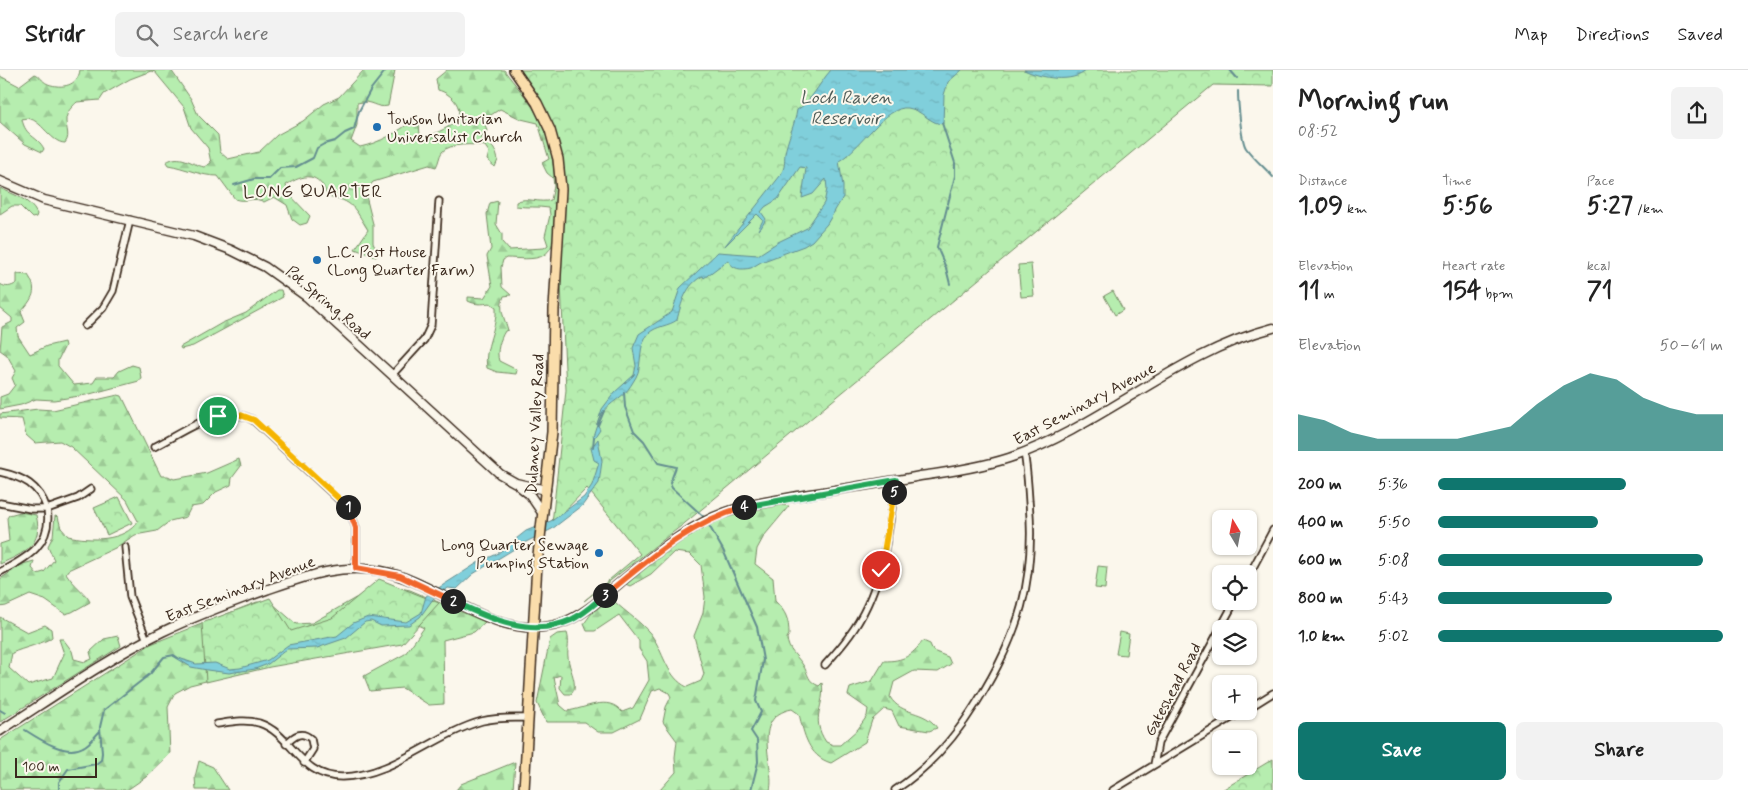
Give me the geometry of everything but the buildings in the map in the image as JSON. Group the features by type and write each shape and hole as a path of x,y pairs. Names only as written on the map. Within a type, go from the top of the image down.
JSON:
{"main road":[{"name":"Dulaney Valley Road","path":"514,70 528,88 545,117 555,145 560,174 554,315 554,393 533,627 524,790"}],"street":[{"name":"Pot Spring Road","path":"0,181 44,200 204,239 241,254 269,270 306,297 496,470 516,483 546,490"},
{"path":"392,375 424,340 431,325 440,201"},
{"path":"85,326 110,297 130,220"},
{"name":"East Seminary Avenue","path":"0,731 147,640 216,608 304,576 325,571 356,568 391,573 438,593 486,617 533,627 550,626 578,616 666,545 706,521 730,511 764,502 978,466 1024,452 1066,432 1208,351 1273,328"},
{"path":"154,447 222,415 238,414 254,420 349,510 356,528 356,568"},
{"path":"895,790 924,768 957,732 989,682 1016,628 1024,598 1032,549 1024,452"},
{"path":"0,472 19,477 34,486 43,498 47,508 47,527 39,547 29,556 0,572"},
{"path":"825,665 849,637 864,613 875,588 884,559 896,480"},
{"path":"516,483 530,495 542,519"},
{"path":"0,503 31,509 47,508 78,498 91,488"},
{"path":"1254,565 1273,530"},
{"path":"125,547 130,597 147,640"},
{"name":"Gateshead Road","path":"1154,765 1158,743 1230,610"},
{"path":"1257,703 1273,692"},
{"path":"217,724 244,721 269,728 304,763 321,774 330,776 362,774 386,765 469,725 493,719 527,718"},
{"path":"1114,790 1228,720"},
{"path":"286,744 299,734 304,734 311,739 313,749 304,763"}],"green space":[{"path":"80,70 171,70 191,99 198,115 218,135 220,152 228,159 259,152 277,135 303,121 324,104 339,97 364,70 395,70 388,106 384,107 366,102 357,103 357,125 351,141 360,147 388,136 414,119 419,122 420,136 425,139 453,123 459,113 458,108 452,98 438,90 436,79 447,70 504,70 529,102 542,125 547,138 555,176 555,232 551,248 544,255 536,258 506,258 503,260 501,267 502,287 511,295 504,296 502,301 503,314 508,330 505,331 500,342 498,357 499,361 517,370 516,374 497,372 487,368 487,353 495,323 496,307 490,303 479,304 468,301 468,297 484,298 492,286 487,256 491,249 487,214 490,203 498,201 496,224 502,234 502,242 509,250 544,248 548,245 545,236 550,215 549,208 516,206 516,202 520,200 551,200 554,186 553,178 547,173 542,163 549,159 538,123 521,119 500,109 488,117 485,124 487,131 481,137 482,141 491,146 496,153 498,160 495,167 487,160 489,152 485,146 456,146 445,149 442,152 436,167 429,165 373,182 368,188 366,196 373,224 373,243 378,254 376,257 355,249 368,230 356,211 343,200 327,196 320,182 315,179 305,177 286,185 288,193 310,216 307,223 300,225 292,219 287,205 274,197 264,202 260,200 238,200 235,199 218,176 205,175 168,165 166,162 176,159 185,160 204,167 211,163 208,148 191,128 184,107 155,72 151,71 130,79 104,94 100,100 77,102 70,109 66,118 68,137 65,143 59,142 34,120 22,119 26,129 44,149 42,152 25,144 0,122 0,76 19,86 35,74 48,84 64,86 76,80"},
{"path":"519,70 1273,70 1273,86 1213,85 685,523 584,601 640,554 587,488 552,524 566,390 560,262 564,175 558,140 550,119"},
{"path":"0,188 26,201 34,209 37,214 36,217 32,218 20,206 12,206 0,214"},
{"path":"1031,264 1034,296 1021,297 1018,265"},
{"path":"17,274 28,275 34,290 31,299 21,312 25,322 17,328 18,336 30,354 47,346 64,342 65,346 58,360 58,366 74,385 93,383 97,377 114,377 119,371 132,365 139,367 141,378 139,381 86,395 54,400 36,399 21,405 0,409 0,397 8,394 15,385 12,378 16,371 7,355 0,350 2,327 12,322 12,318 0,308 0,284 11,286 17,283"},
{"path":"277,290 281,290 283,297 193,346 181,349 180,347 222,323 246,313"},
{"path":"1113,291 1123,310 1115,315 1104,296"},
{"path":"118,395 122,396 161,476 168,476 174,479 207,473 239,459 241,466 232,478 231,485 216,492 203,505 191,507 186,517 170,521 157,531 135,535 115,548 68,570 66,573 90,602 72,612 65,614 45,600 30,595 0,607 0,579 23,564 34,561 32,568 37,574 44,572 54,560 48,546 53,536 55,516 58,517 61,528 68,536 86,539 106,538 125,533 138,521 127,500 71,447 60,441 35,443 26,435 22,419 0,418 0,414 38,409 53,410"},
{"path":"119,497 132,523 107,535 94,508"},
{"path":"782,505 789,506 764,536 757,549 755,564 773,578 775,601 784,612 787,620 789,635 787,638 791,649 803,665 812,682 819,686 822,683 823,691 818,718 821,733 826,742 840,745 858,729 867,716 868,709 848,695 850,688 872,681 884,661 906,657 923,641 930,644 933,651 948,657 951,664 938,672 914,671 894,682 890,697 900,707 926,718 937,728 929,731 899,726 892,711 884,709 872,720 865,742 831,763 823,760 812,750 805,736 799,714 792,709 779,714 771,722 768,732 770,790 660,790 676,772 677,741 663,722 666,707 671,697 669,693 660,688 652,691 640,719 614,732 598,732 584,722 546,722 537,703 550,639 557,634 567,633 569,661 574,681 574,690 571,694 565,694 560,688 561,675 554,677 560,705 567,711 603,703 610,704 622,712 633,708 649,680 647,661 639,649 639,641 619,615 595,631 587,631 584,624 596,609 604,603 614,601 651,634 667,666 681,683 687,687 701,681 704,674 694,636 703,613 705,597 701,565 690,554 674,552 651,574 630,586 623,583 675,543 708,524 735,514"},
{"path":"20,512 36,515 37,534 30,547 24,552 0,564 0,544 9,541 7,518 9,515"},
{"path":"1098,566 1107,567 1105,589 1095,588"},
{"path":"379,579 439,603 402,644 270,667 206,682 202,623 270,598 291,631 332,618"},
{"path":"380,584 410,590 485,622 474,632 443,640 444,704 429,705 402,688 370,691 364,676 405,654 424,628 409,621 365,641 190,685 175,693 168,707 170,754 146,777 127,790 0,790 0,740 151,644 257,602 272,603 296,624 312,623"},
{"path":"0,617 27,632 45,625 51,629 52,637 49,639 12,653 9,668 28,685 53,678 64,654 59,639 63,639 72,651 74,659 85,662 92,659 90,652 104,639 118,636 121,646 0,722"},
{"path":"1120,632 1129,634 1126,655 1116,654"},
{"path":"1273,759 1273,790 1222,790 1247,775 1257,775 1257,769"},
{"path":"199,761 213,767 228,790 196,790 195,777"},
{"path":"515,762 513,790 456,790 461,784"}],"water":[{"name":"Loch Raven Reservoir","path":"831,70 962,70 948,82 944,95 943,124 934,122 913,109 900,109 882,120 856,147 839,161 843,197 827,224 812,241 751,268 744,269 732,266 728,260 704,278 703,276 692,284 683,301 677,320 655,329 645,338 636,377 626,391 599,418 602,409 615,392 634,375 636,366 633,348 639,334 672,312 680,288 718,252 758,255 778,242 807,228 824,203 827,189 826,179 813,194 802,198 806,168 800,167 778,199 765,207 761,212 766,219 761,228 758,230 763,220 757,214 724,247 780,176 784,167 786,148 797,110 811,97"},
{"path":"1024,70 1087,70 1073,77 1056,78"},
{"path":"597,424 600,429 594,438 593,436"},
{"path":"598,439 602,461 599,483 582,506 552,529 524,543 473,574 457,589 448,588 433,599 420,617 409,625 381,626 371,621 365,622 346,638 317,648 287,649 268,664 255,669 229,673 191,667 173,656 196,664 215,663 230,669 240,668 268,660 288,645 337,636 353,623 368,617 406,622 421,613 426,596 479,562 497,554 526,531 553,520 584,497 592,485 599,463 594,460 591,448"}],"waterway":[{"path":"234,185 254,179 269,179 280,168 296,167 313,158 317,148 335,141 354,129 359,111 371,89 386,70"},
{"path":"1230,70 1237,78"},
{"path":"1238,91 1244,144 1273,177"},
{"path":"942,123 955,163 955,176 937,247 946,268 950,284"},
{"path":"624,392 625,407 634,431 644,441 658,463 676,467 670,483 672,488 705,518"},
{"path":"598,425 604,411"},
{"path":"593,447 594,437"},
{"path":"707,522 723,550 757,627 763,660 756,701 761,712 751,731 757,740 758,762 751,790"},
{"path":"59,790 59,782 68,769 96,764 101,760 100,727 104,710 150,674 164,657 174,655 178,658"},
{"path":"0,710 5,713"},
{"path":"25,730 53,746 69,750 76,750 86,746 100,731"}],"place":[{"name":"Towson Unitarian Universalist Church","path":"377,127"},
{"name":"L.C. Post House (Long Quarter Farm)","path":"317,260"},
{"name":"Long Quarter Sewage Pumping Station","path":"599,553"}],"district":[{"name":"LONG QUARTER","path":"313,191"}],"route":[{"path":"218,416 232,413 254,420 343,502 349,510 356,528 356,568 383,571 408,578 481,615 499,621 539,627 562,623 573,618 587,609 666,545 684,533 723,514 764,502 896,480 881,570"}]}
